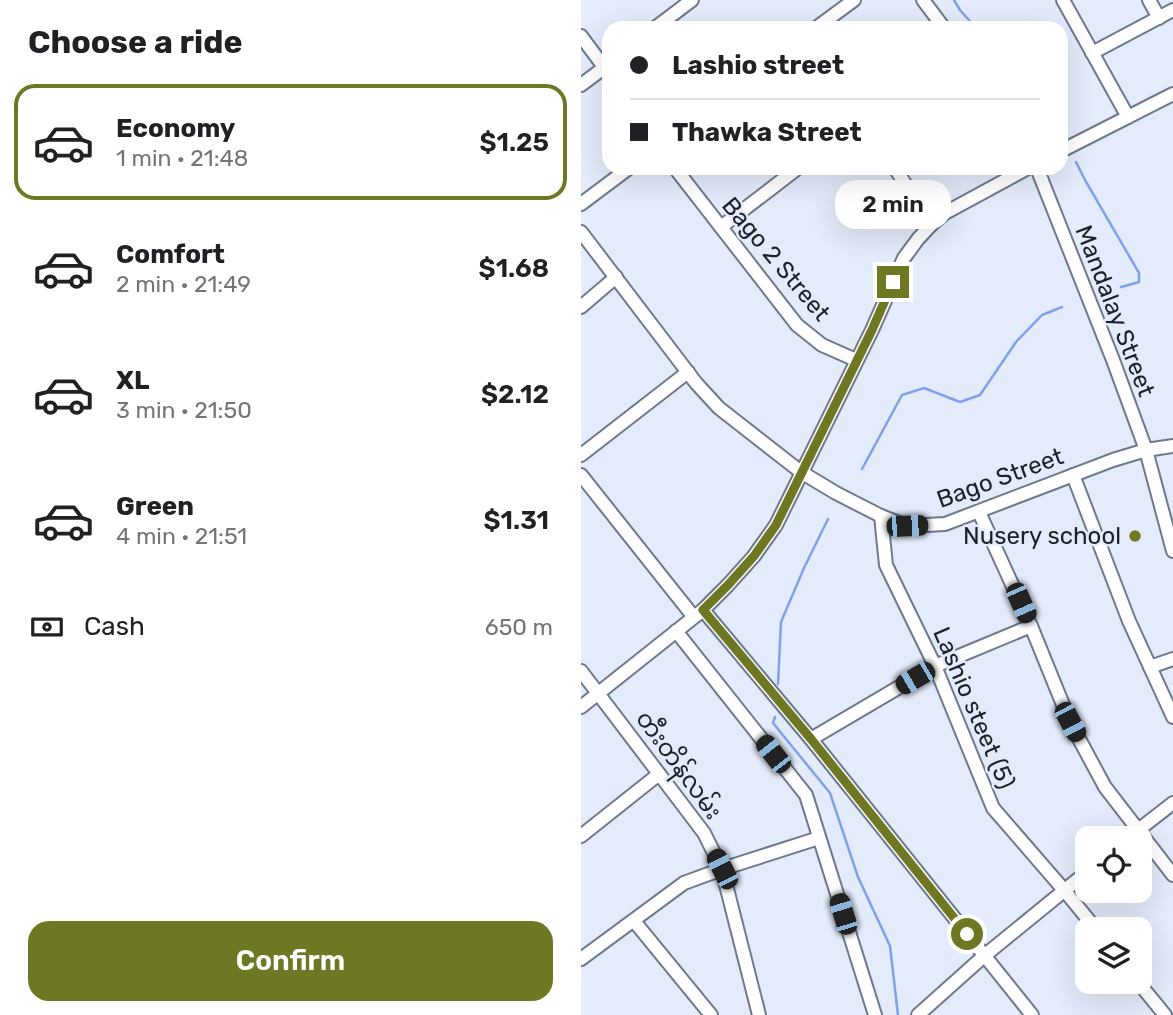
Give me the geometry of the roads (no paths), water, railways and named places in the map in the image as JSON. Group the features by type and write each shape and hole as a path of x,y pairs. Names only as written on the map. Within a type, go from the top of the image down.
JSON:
{"street":[{"path":"664,21 692,0"},
{"path":"826,21 854,0"},
{"path":"923,0 939,21"},
{"path":"1063,0 1128,117"},
{"path":"1149,0 1159,18"},
{"path":"1092,53 1173,10"},
{"path":"581,36 602,59"},
{"path":"581,85 602,69"},
{"path":"1068,147 1173,94"},
{"path":"581,204 620,175"},
{"name":"Bago 2 Street","path":"680,175 797,325 822,345 856,360"},
{"path":"721,227 789,175"},
{"path":"899,175 931,225"},
{"path":"581,707 698,613 754,556 776,525 872,330 904,258 931,225 945,213 1015,175"},
{"name":"Mandalay Street","path":"1040,175 1114,360 1146,450 1173,551"},
{"name":"Bago Street","path":"581,232 688,372 719,408 801,472 881,516 907,526 945,524 1146,450 1173,446"},
{"path":"581,307 616,277"},
{"path":"581,455 688,372"},
{"path":"581,475 698,613 811,739 1033,1015"},
{"path":"1073,475 1129,621 1173,717"},
{"path":"979,512 1076,733 1128,826"},
{"name":"Lashio steet (5)","path":"881,516 885,565 935,666 993,808 1086,917"},
{"path":"811,739 935,666 1031,626"},
{"path":"676,632 806,795 874,1015"},
{"path":"1150,667 1173,659"},
{"name":"တီးတိန်လမ်း","path":"581,671 704,833 722,869 759,1015"},
{"path":"581,836 659,774"},
{"path":"1143,826 1173,803"},
{"path":"581,959 684,883 820,838"},
{"path":"1152,853 1173,875"},
{"path":"918,1015 984,956 1075,881"},
{"path":"634,920 711,1015"},
{"path":"1148,994 1165,1015"}],"waterway":[{"path":"954,0 970,21"},
{"path":"1076,162 1139,273 1139,282 1121,287"},
{"path":"862,469 902,395 924,388 960,402 980,395 1016,342 1042,315 1062,307"},
{"path":"778,684 781,622 828,519"},
{"path":"775,717 773,723 830,793 858,877 890,946 898,1015"}],"place":[{"name":"Nusery school","path":"1135,536"}]}
